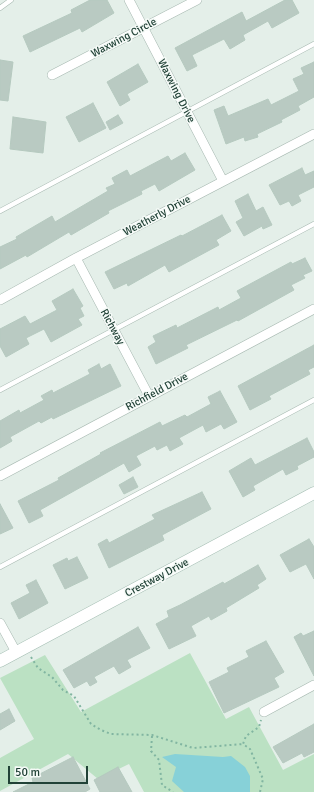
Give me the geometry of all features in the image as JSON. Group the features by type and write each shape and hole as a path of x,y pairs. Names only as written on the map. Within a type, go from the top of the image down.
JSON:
{"main road":[{"name":"Crestway Drive","path":"0,661 314,493"}],"street":[{"name":"Waxwing Drive","path":"129,0 223,181"},
{"name":"Waxwing Circle","path":"52,76 197,0"},
{"name":"Weatherly Drive","path":"0,300 76,258 314,134"},
{"name":"Richway","path":"76,258 149,396"},
{"name":"Richfield Drive","path":"0,476 314,309"},
{"path":"0,623 20,650"},
{"path":"264,712 314,685"}],"lane":[{"path":"0,8 11,0"},
{"path":"0,211 314,44"},
{"path":"0,390 314,224"},
{"path":"0,567 314,400"}],"path":[{"path":"20,650 38,668 52,677 63,690 74,696 91,724 101,730 111,734 152,735 193,748 243,744 250,749 264,779 260,792"},
{"path":"243,744 246,736 259,727"},
{"path":"152,735 152,751 159,760 162,785 172,792"}],"green space":[{"path":"190,653 226,719 249,707 283,770 314,754 314,792 144,792 129,764 98,779 68,754 0,791 0,758 34,739 0,678 45,655 81,712"}],"water":[{"path":"175,754 223,757 231,756 245,767 250,776 250,792 184,792 172,781 176,767 162,757"}],"building":[{"path":"90,0 107,0 114,13 82,32 80,28 30,52 23,36 72,13 71,10"},
{"path":"285,0 292,0 299,13 272,28 268,21 243,35 245,40 230,49 224,39 192,55 197,66 187,71 175,48 242,12 246,21"},
{"path":"0,60 13,62 8,101 0,100"},
{"path":"314,62 314,97 298,106 300,110 281,120 282,122 257,134 258,137 245,141 244,137 226,144 214,110 224,106 228,116 268,99 271,105 299,91 293,79 304,74 301,68"},
{"path":"138,64 148,82 127,94 130,100 120,106 107,82"},
{"path":"93,103 106,128 79,142 66,117"},
{"path":"118,115 123,123 110,130 106,122"},
{"path":"13,117 46,122 43,153 10,149"},
{"path":"185,153 195,170 159,191 155,184 141,191 142,194 108,211 109,213 71,235 69,232 27,257 26,255 0,269 0,247 17,239 16,237 52,216 55,222 108,191 106,188 115,184 112,178 127,170 130,176 168,156 171,161"},
{"path":"302,168 305,175 314,171 314,187 298,195 301,201 292,206 289,201 280,205 269,185"},
{"path":"248,194 256,211 263,207 272,225 263,229 262,226 244,236 236,222 243,218 235,201"},
{"path":"222,215 231,231 216,240 219,245 169,272 165,265 128,286 127,283 114,289 105,272 181,235 182,236"},
{"path":"305,258 312,271 303,275 305,278 291,285 294,290 238,321 237,320 186,345 188,348 156,364 148,347 156,342 153,336 176,325 177,328 218,307 219,310 241,298 237,291 291,262 292,264"},
{"path":"73,289 83,306 80,308 84,316 78,319 82,325 51,342 44,329 26,338 29,344 6,357 0,346 0,329 25,316 30,324 57,310 52,301"},
{"path":"314,345 314,367 308,370 310,374 269,396 271,399 250,410 238,386"},
{"path":"99,364 101,369 110,364 121,386 53,419 52,417 41,423 39,421 10,437 12,441 0,448 0,421 19,410 20,413 44,400 41,396 52,390 53,393 90,374 88,370"},
{"path":"220,391 237,422 224,429 221,424 206,432 203,425 179,438 183,444 170,451 167,445 157,450 155,446 136,456 141,465 129,472 124,463 40,510 43,516 29,523 18,501 59,480 58,478 101,454 100,453 160,422 162,426 185,415 187,417 211,404 208,397"},
{"path":"307,438 314,452 314,457 297,466 298,469 286,475 283,469 253,486 255,490 243,497 229,471 251,458 255,465"},
{"path":"133,477 138,487 124,494 119,485"},
{"path":"202,492 211,509 162,535 164,540 109,568 98,544 107,539 109,543 155,519 152,515"},
{"path":"0,504 13,528 0,534"},
{"path":"309,539 314,547 314,579 306,564 290,572 280,555"},
{"path":"77,557 88,578 65,589 53,565 67,558 68,561"},
{"path":"258,565 266,579 257,585 259,588 226,608 227,611 211,620 209,616 191,626 196,636 169,649 156,624 169,617 167,611 223,582 224,584"},
{"path":"36,580 48,603 19,619 11,603 30,593 26,585"},
{"path":"138,627 150,648 127,660 131,667 119,674 114,666 94,677 97,682 90,686 87,681 74,688 63,670"},
{"path":"314,631 314,676 294,637 301,633 303,636"},
{"path":"266,641 284,672 274,678 279,687 224,713 209,682 229,672 227,668 249,657 246,651"},
{"path":"9,709 15,721 0,730 0,714"},
{"path":"314,724 314,752 304,757 302,753 283,763 273,747"},
{"path":"73,757 90,789 85,792 13,792 33,782 32,778"},
{"path":"118,767 132,792 100,792 94,780"}]}
